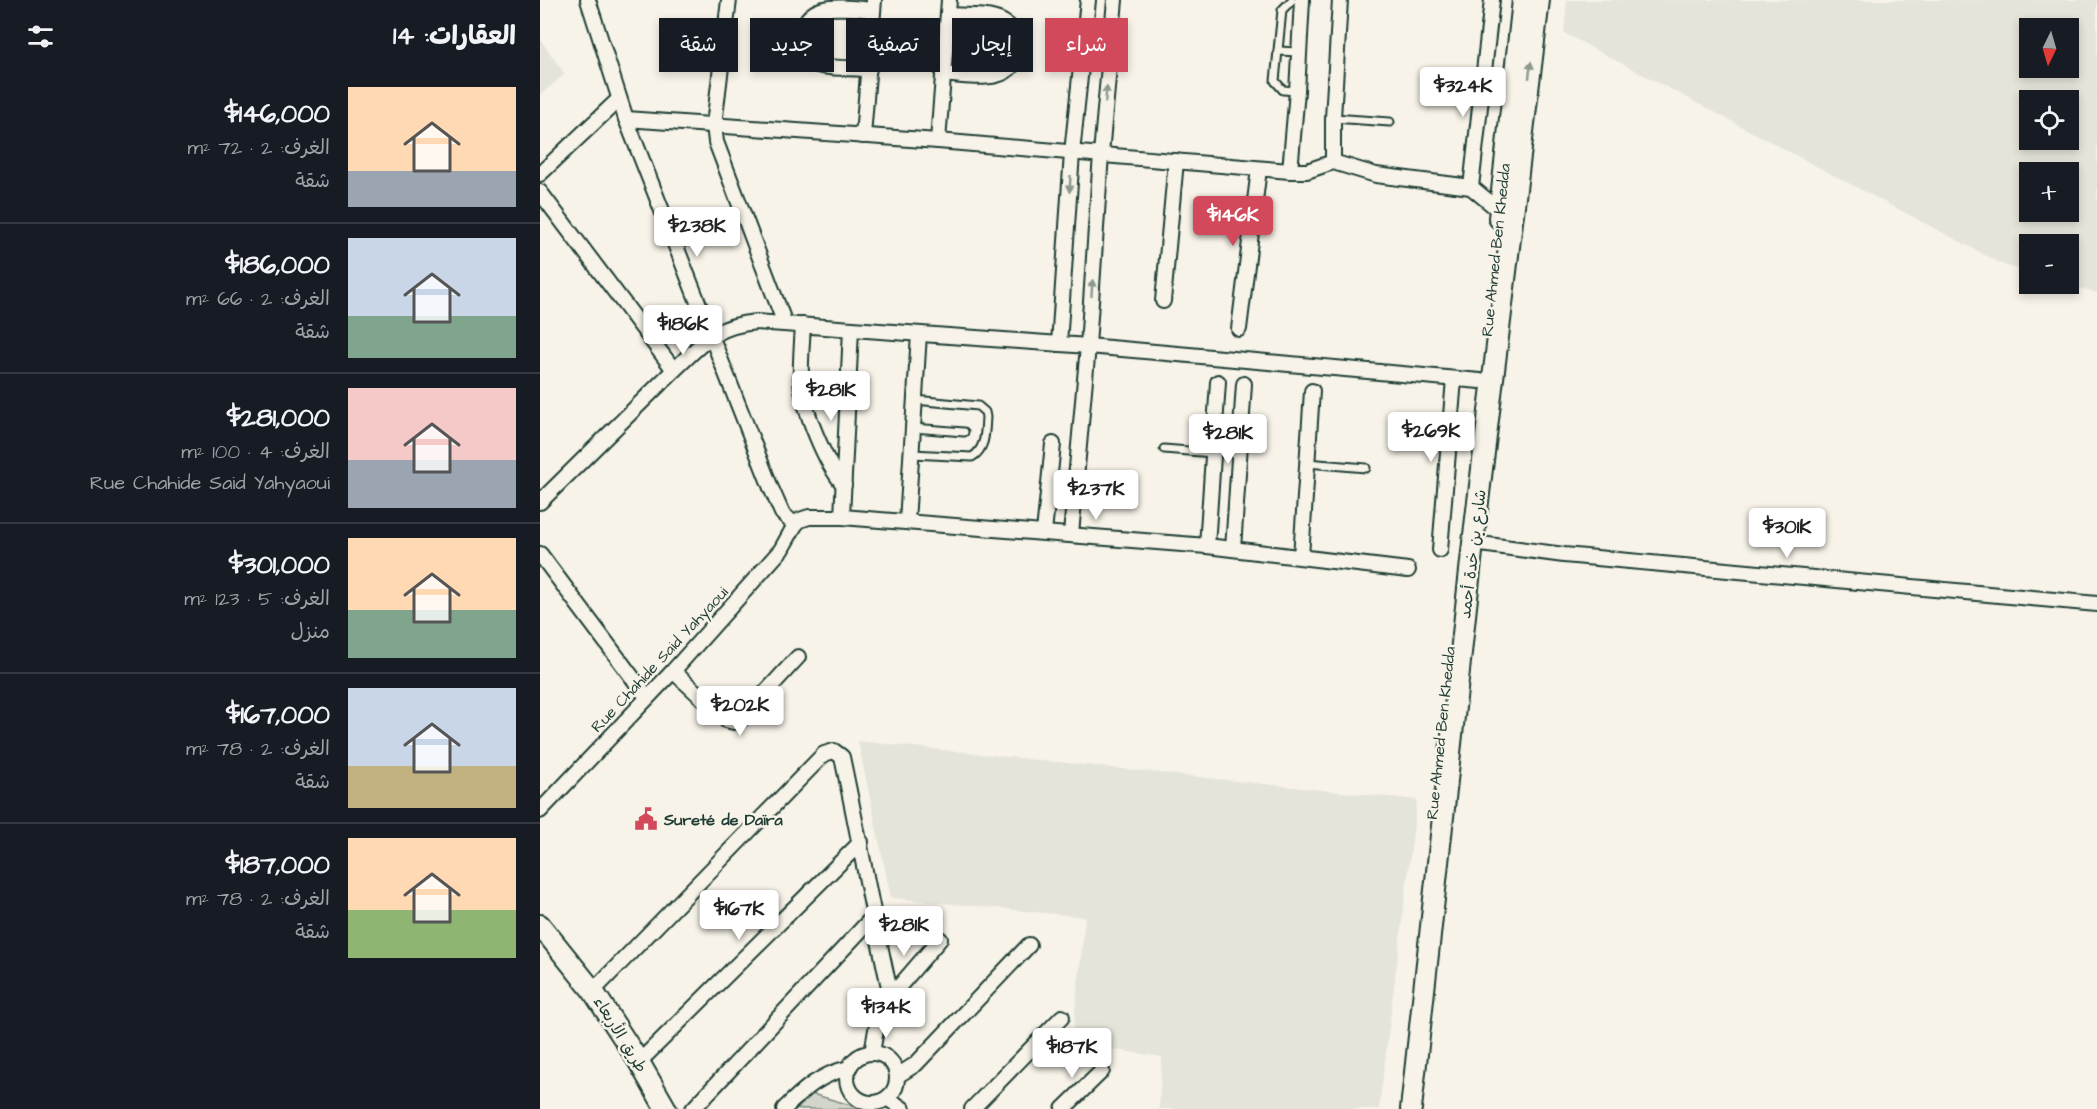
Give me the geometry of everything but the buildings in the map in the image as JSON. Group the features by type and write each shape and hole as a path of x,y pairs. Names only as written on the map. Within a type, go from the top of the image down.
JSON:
{"main road":[{"name":"Rue Ahmed Ben Khedda","path":"1399,1109 1461,538 1523,0"},
{"name":"شارع بن خدة أحمد","path":"1411,1109 1473,543 1539,0"},
{"name":"طريق الأربعاء","path":"540,925 593,991 666,1109"}],"street":[{"path":"588,0 626,119 771,488 782,513 795,525 800,520 809,517 842,517 1207,546 1408,570"},
{"path":"729,0 714,125 719,152 785,324"},
{"path":"938,141 949,0"},
{"path":"1059,344 1072,153 1088,0"},
{"path":"1071,534 1115,0"},
{"path":"1290,171 1302,0"},
{"path":"1333,162 1333,118 1340,0"},
{"path":"1471,187 1492,0"},
{"path":"846,67 812,63 801,53 803,20 817,7 874,5"},
{"path":"943,74 981,77 1002,74 1015,59 1017,49 1012,29 1002,21 948,15"},
{"path":"863,136 868,72"},
{"path":"540,174 619,99"},
{"path":"626,119 938,141 1290,171 1307,171 1333,162 1376,175 1471,187 1500,211"},
{"path":"1163,301 1176,161"},
{"path":"1239,329 1258,169"},
{"path":"540,192 674,370"},
{"path":"540,502 711,335 744,323 803,325 1088,346 1480,381"},
{"path":"803,325 801,380 804,398 827,460 844,485"},
{"path":"842,517 851,329"},
{"path":"908,522 919,334"},
{"path":"1440,550 1454,379"},
{"path":"1207,546 1218,382"},
{"path":"1233,549 1244,384"},
{"path":"1301,557 1312,391"},
{"path":"1044,532 1053,444"},
{"name":"Rue Chahide Said Yahyaoui","path":"540,811 673,671 781,550 795,525"},
{"path":"1473,543 1576,556 2097,604"},
{"path":"540,554 647,696"},
{"path":"673,671 726,720 734,722 741,719 798,657"},
{"path":"593,991 829,752 838,753 842,757 891,996"},
{"path":"639,1062 861,842"},
{"path":"693,1109 873,917"},
{"path":"872,1053 877,1024 891,996 940,939"},
{"path":"897,1076 916,1064 1029,945"},
{"path":"972,1109 1062,1017"},
{"path":"862,1054 882,1054 890,1059 897,1076 893,1092 887,1098 872,1102 856,1097 848,1084 849,1068 862,1054"},
{"path":"784,1109 818,1079 829,1073 849,1068"},
{"path":"1063,1109 1102,1071"},
{"path":"887,1098 903,1109"}],"lane":[{"path":"1292,0 1282,10 1276,84 1283,90 1297,91"},
{"path":"1278,51 1299,52"},
{"path":"1333,118 1390,122"},
{"path":"912,454 972,457 982,446 986,417 985,412 978,406 915,400"},
{"path":"913,428 964,432"},
{"path":"1164,449 1213,453"},
{"path":"1307,463 1366,468"}],"shaded area":[{"path":"1567,0 2097,0 2097,293 2079,288 2079,234 2019,234 2019,269 2004,265 1564,33"},
{"path":"540,39 565,74 540,95"},
{"path":"858,741 1417,800 1379,1109 1159,1109 1162,1057 1072,1043 1085,917 891,898"},
{"path":"812,1094 865,1109 797,1109"}],"place":[{"name":"Sureté de Daïra","path":"646,819"}]}
